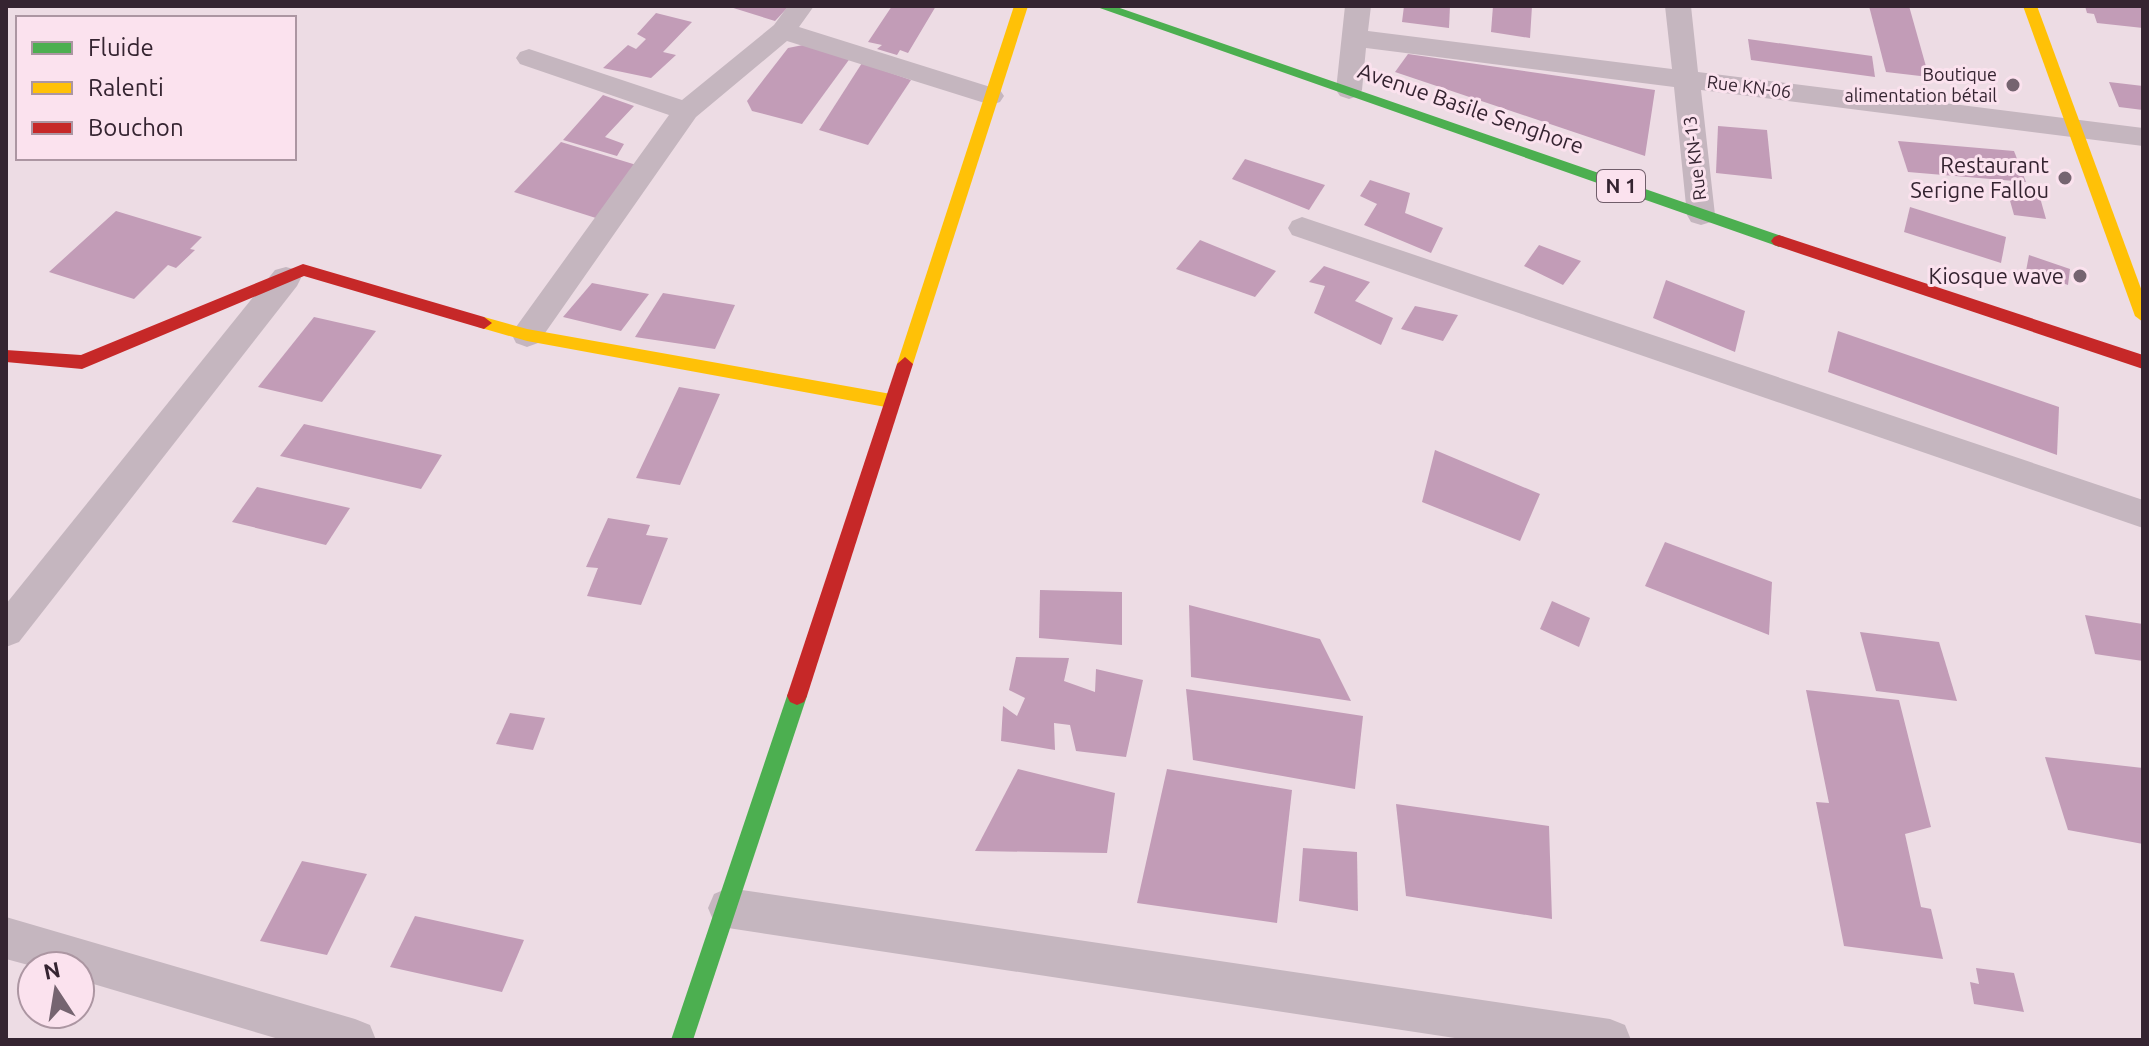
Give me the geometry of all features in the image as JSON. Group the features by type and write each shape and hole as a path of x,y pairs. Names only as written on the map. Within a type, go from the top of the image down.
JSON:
{"main road":[{"path":"682,1040 728,908 1021,6"},
{"name":"Avenue Basile Senghore","path":"1101,6 1701,215 2143,362"},
{"path":"2030,6 2143,316"},
{"path":"6,356 82,362 303,270 527,335 891,401"}],"street":[{"path":"527,335 686,111 783,31 801,6"},
{"path":"1349,90 1358,6"},
{"name":"Rue KN-13","path":"1678,6 1701,215"},
{"path":"783,31 991,96"},
{"name":"Rue KN-06","path":"1355,38 2143,137"},
{"path":"529,58 686,111"},
{"path":"1302,228 2143,514"},
{"path":"6,631 286,278"},
{"path":"728,908 1610,1040"},
{"path":"6,938 355,1040"}],"building":[{"path":"727,6 789,6 775,21"},
{"path":"892,6 936,6 908,53 900,50 897,55 877,49 882,45 868,42"},
{"path":"1404,6 1450,6 1449,28 1402,22"},
{"path":"1493,6 1532,6 1530,38 1491,32"},
{"path":"1869,6 1909,6 1929,77 1886,72"},
{"path":"2085,6 2143,6 2143,28 2097,23 2094,14 2087,13"},
{"path":"656,13 692,22 663,52 676,55 651,78 603,68 628,45 636,49 646,39 637,34"},
{"path":"1748,39 1872,56 1875,77 1751,60"},
{"path":"803,45 851,57 802,124 752,111 747,101 788,48"},
{"path":"1408,54 1655,90 1645,156 1395,72"},
{"path":"862,63 911,80 868,145 819,130"},
{"path":"2109,82 2143,86 2143,110 2119,107"},
{"path":"603,95 634,106 605,137 624,144 617,156 563,140"},
{"path":"1718,126 1767,130 1772,179 1716,173"},
{"path":"1898,141 2014,151 2026,182 1908,172"},
{"path":"561,142 643,167 599,219 514,192"},
{"path":"1245,159 1325,185 1309,210 1232,179"},
{"path":"1370,180 1410,193 1405,213 1443,228 1431,253 1364,225 1377,204 1360,196"},
{"path":"2005,183 2037,187 2046,219 2014,215"},
{"path":"1910,207 2006,237 2001,263 1904,232"},
{"path":"116,211 202,237 190,249 195,250 176,268 168,265 134,299 49,272"},
{"path":"1200,240 1276,271 1255,297 1176,269"},
{"path":"1539,245 1581,261 1563,285 1524,266"},
{"path":"2029,255 2070,269 2068,285 2026,271"},
{"path":"1324,266 1370,282 1355,301 1393,318 1381,345 1314,313 1325,286 1309,282"},
{"path":"1666,280 1745,311 1735,352 1653,318"},
{"path":"592,283 649,294 621,331 563,317"},
{"path":"663,293 735,305 715,349 635,337"},
{"path":"1415,306 1458,315 1443,341 1401,329"},
{"path":"314,317 376,331 322,402 258,387"},
{"path":"1838,331 2059,407 2057,455 1828,372"},
{"path":"679,387 720,394 680,485 636,478"},
{"path":"304,424 442,455 421,489 280,456"},
{"path":"1435,450 1540,494 1520,541 1422,502"},
{"path":"257,487 350,508 326,545 232,522"},
{"path":"608,518 650,525 646,535 668,538 641,605 587,596 598,568 586,567"},
{"path":"1665,542 1772,582 1769,635 1645,586"},
{"path":"1040,590 1122,592 1122,645 1039,638"},
{"path":"1552,601 1590,618 1579,647 1540,629"},
{"path":"1189,605 1320,639 1351,701 1191,677"},
{"path":"2085,615 2143,624 2143,661 2095,654"},
{"path":"1860,632 1939,642 1957,701 1876,691"},
{"path":"1016,657 1069,658 1064,681 1095,692 1096,669 1143,680 1126,757 1076,751 1070,725 1054,723 1055,750 1001,741 1003,706 1017,716 1025,698 1009,690"},
{"path":"1186,689 1363,716 1355,789 1193,760"},
{"path":"1806,690 1899,700 1931,827 1905,834 1921,907 1931,909 1943,959 1844,946 1816,802 1829,803"},
{"path":"510,713 545,718 533,750 496,744"},
{"path":"2045,757 2143,768 2143,844 2068,830"},
{"path":"1018,769 1115,793 1107,853 975,851"},
{"path":"1167,769 1292,790 1277,923 1137,903"},
{"path":"1396,804 1549,826 1552,919 1406,896"},
{"path":"1303,848 1357,852 1358,911 1299,901"},
{"path":"302,861 367,874 327,955 260,941"},
{"path":"415,916 524,940 502,992 390,967"},
{"path":"1976,968 2014,973 2024,1012 1974,1004 1970,982 1979,984"}],"traffic: fast":[{"path":"1101,6 1779,241"},
{"path":"682,1040 797,696"}],"traffic: slow":[{"path":"905,364 1021,6"},
{"path":"2030,6 2143,316"},
{"path":"484,323 527,335 891,401"}],"traffic: jam":[{"path":"1779,241 2143,362"},
{"path":"6,356 82,362 303,270 484,323"},
{"path":"797,696 905,364"}],"place":[{"name":"Boutique alimentation bétail","path":"2013,85"},
{"name":"Restaurant Serigne Fallou","path":"2065,178"},
{"name":"Kiosque wave","path":"2080,276"}]}
